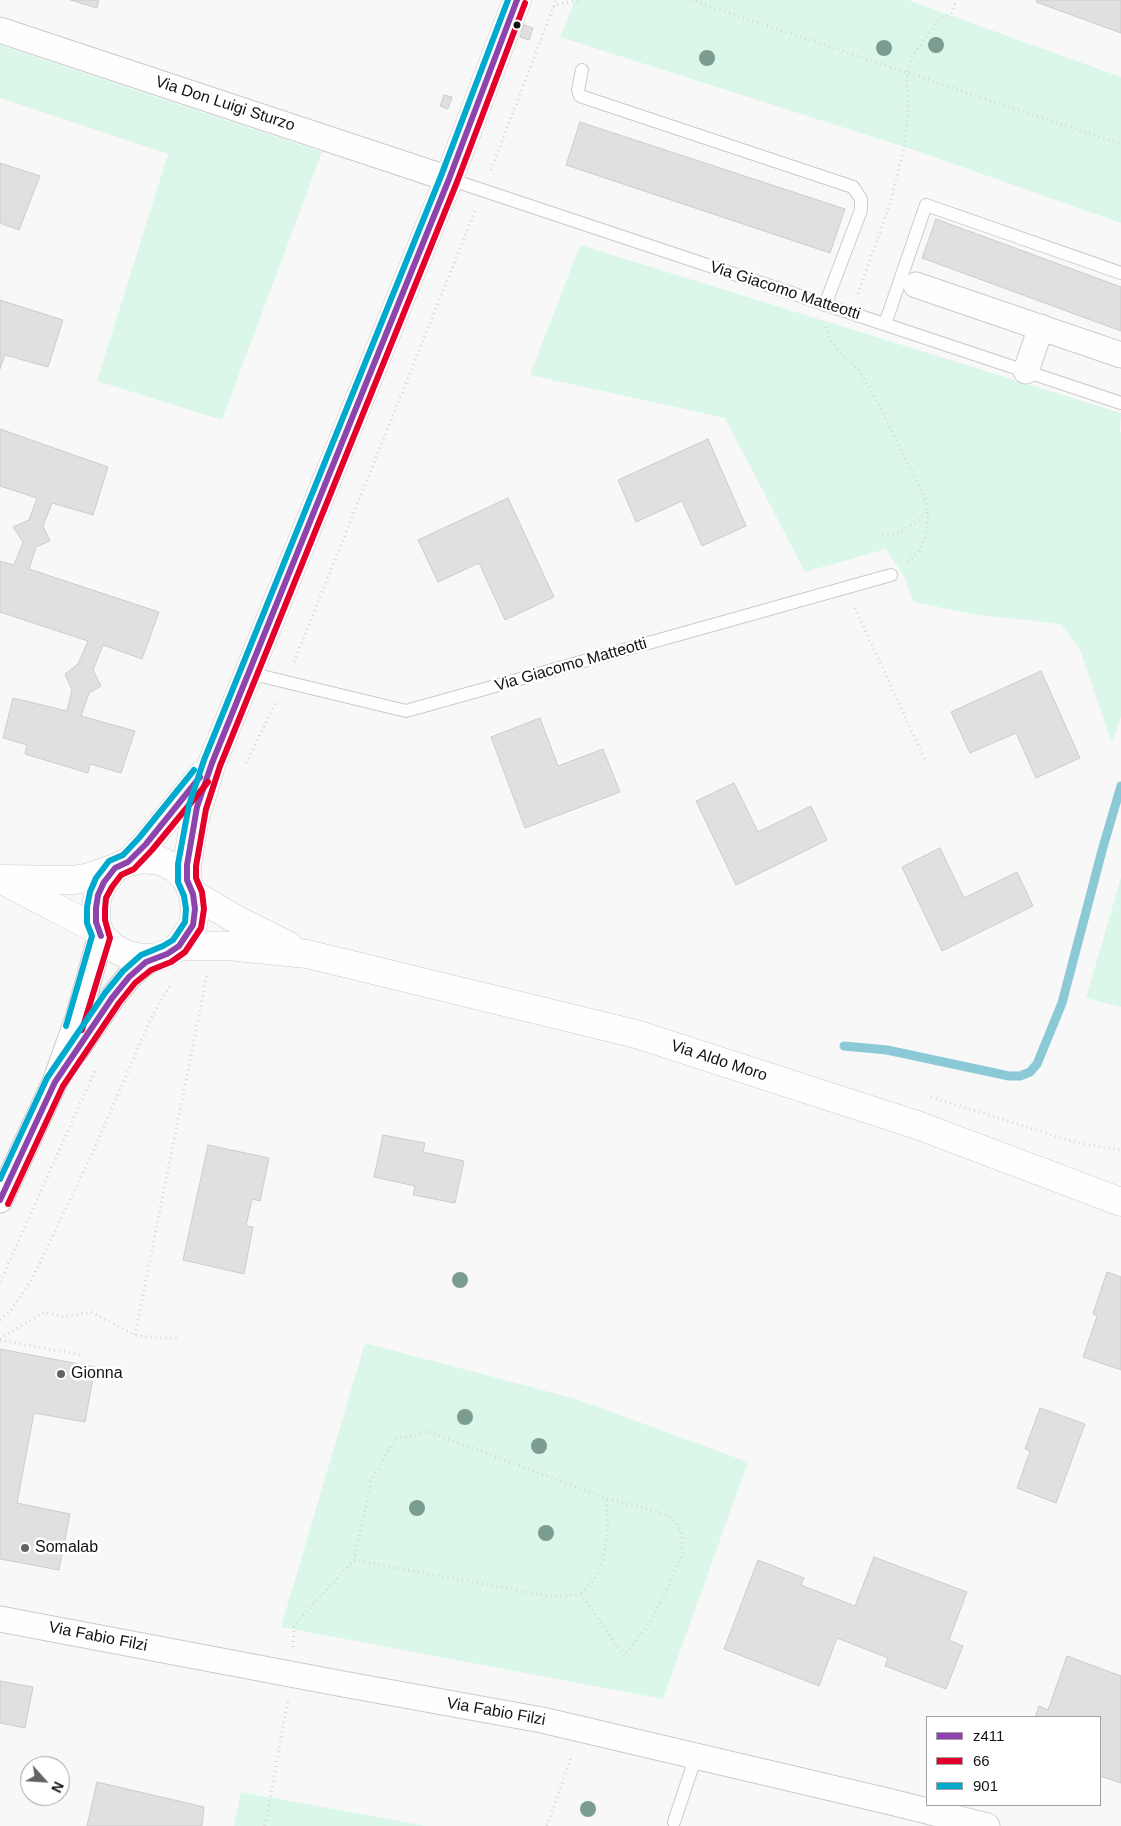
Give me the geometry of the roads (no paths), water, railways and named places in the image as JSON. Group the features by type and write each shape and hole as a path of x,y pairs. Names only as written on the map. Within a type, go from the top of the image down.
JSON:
{"street":[{"path":"55,1082 112,998 129,977 146,962 167,954 179,946 193,925 195,909 187,865 196,815 212,763 449,179 517,0"},
{"name":"Via Don Luigi Sturzo","path":"0,30 449,179"},
{"path":"916,285 1121,355"},
{"path":"1026,371 1041,327"},
{"path":"0,1200 55,1082 78,1018 99,933 96,908 98,894 104,882 155,833 212,763"},
{"path":"0,879 74,880 90,877 144,859 161,861 175,868 190,887"},
{"path":"0,879 99,933 114,948 127,955 154,958"},
{"name":"Via Aldo Moro","path":"190,887 237,920 306,954"},
{"name":"Via Aldo Moro","path":"179,946 228,946 306,954 636,1034 917,1125 1121,1202"},
{"name":"Via Fabio Filzi","path":"0,1618 542,1720 987,1826"}],"lane":[{"path":"582,70 578,90 580,96 853,187 862,199 861,210 827,305"},
{"name":"Via Giacomo Matteotti","path":"449,179 1121,403"},
{"path":"885,324 926,205 1121,273"},
{"name":"Via Giacomo Matteotti","path":"249,673 406,711 891,575"},
{"path":"674,1822 696,1756"}],"waterway":[{"path":"844,1046 887,1050 1009,1076 1020,1076 1030,1072 1037,1064 1062,1003 1121,786"}],"place":[{"name":"Gionna","path":"61,1374"},
{"name":"Somalab","path":"25,1548"}]}
